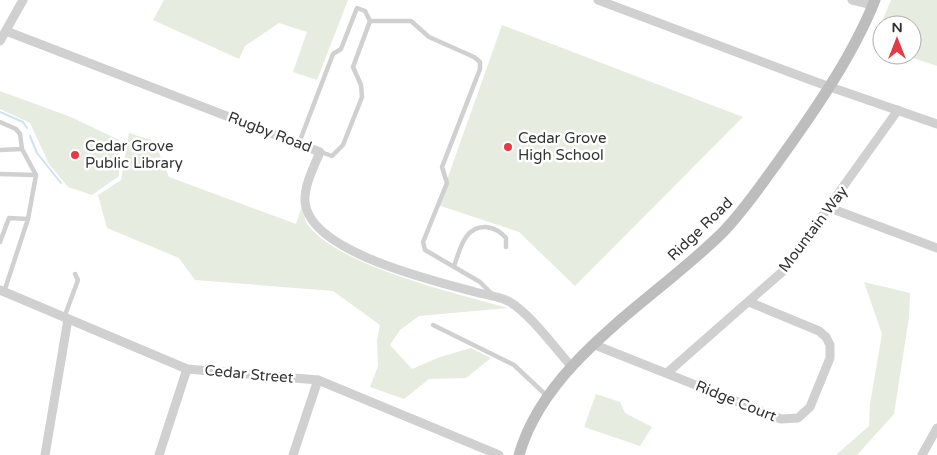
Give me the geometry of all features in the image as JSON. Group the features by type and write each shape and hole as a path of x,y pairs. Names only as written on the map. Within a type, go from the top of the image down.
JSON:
{"main road":[{"name":"Ridge Road","path":"519,455 529,428 547,396 571,366 730,224 786,150 828,86 858,35 874,2"}],"street":[{"path":"0,42 23,0"},
{"path":"598,0 828,86 937,124"},
{"path":"852,0 874,2"},
{"name":"Rugby Road","path":"6,31 320,152 306,195 308,213 318,229 344,247 405,273 509,301 539,327 571,366"},
{"name":"Mountain Way","path":"666,373 782,272 830,208 898,110"},
{"path":"830,208 937,248"},
{"name":"Cedar Street","path":"2,291 187,369 318,380 499,455"},
{"name":"Ridge Court","path":"595,344 781,419 794,419 805,413 810,407 830,358 828,341 819,331 749,302"},
{"path":"46,455 66,318"},
{"path":"159,455 187,369"},
{"path":"293,455 318,380"},
{"path":"922,455 937,428"}],"lane":[{"path":"299,143 333,54 341,49 357,8 365,11 370,21 353,67 362,89 360,103 343,146 332,156 320,152"},
{"path":"370,21 411,20 428,37 474,57 480,62 480,69 442,167 446,183 423,242 425,250 484,284 495,298"},
{"path":"0,122 20,134 22,149 36,176 28,219 2,291"},
{"path":"0,150 22,149"},
{"path":"0,174 36,176"},
{"path":"0,242 9,218 28,219"},
{"path":"454,266 465,238 478,228 491,228 503,234 506,238 506,247"},
{"path":"66,318 78,280 75,274"},
{"path":"433,325 514,365 547,396"}],"shaded area":[{"path":"164,0 348,0 317,80 293,72 307,32 279,23 245,46 239,59 153,20"},
{"path":"891,0 937,0 937,66 922,61 922,15 885,15"},
{"path":"502,25 743,117 575,286 519,232 438,205"},
{"path":"0,91 71,117 119,140 119,176 92,195 68,187 49,164 30,123 0,109"},
{"path":"129,133 154,141 169,177 296,224 302,206 308,225 323,240 371,266 400,277 508,308 419,316 400,330 390,345 412,369 440,357 471,348 491,358 466,378 429,379 404,399 370,387 378,366 377,340 380,325 333,291 195,280 179,258 107,228 98,195 121,180"},
{"path":"864,282 910,293 909,317 894,414 857,455 836,455 869,426 870,404 882,334"},
{"path":"596,394 620,402 625,413 652,427 640,446 584,427"}],"waterway":[{"path":"0,112 23,122 27,128"},
{"path":"30,136 37,153 61,183"}],"place":[{"name":"Cedar Grove High School","path":"508,147"},
{"name":"Cedar Grove Public Library","path":"75,155"}]}
